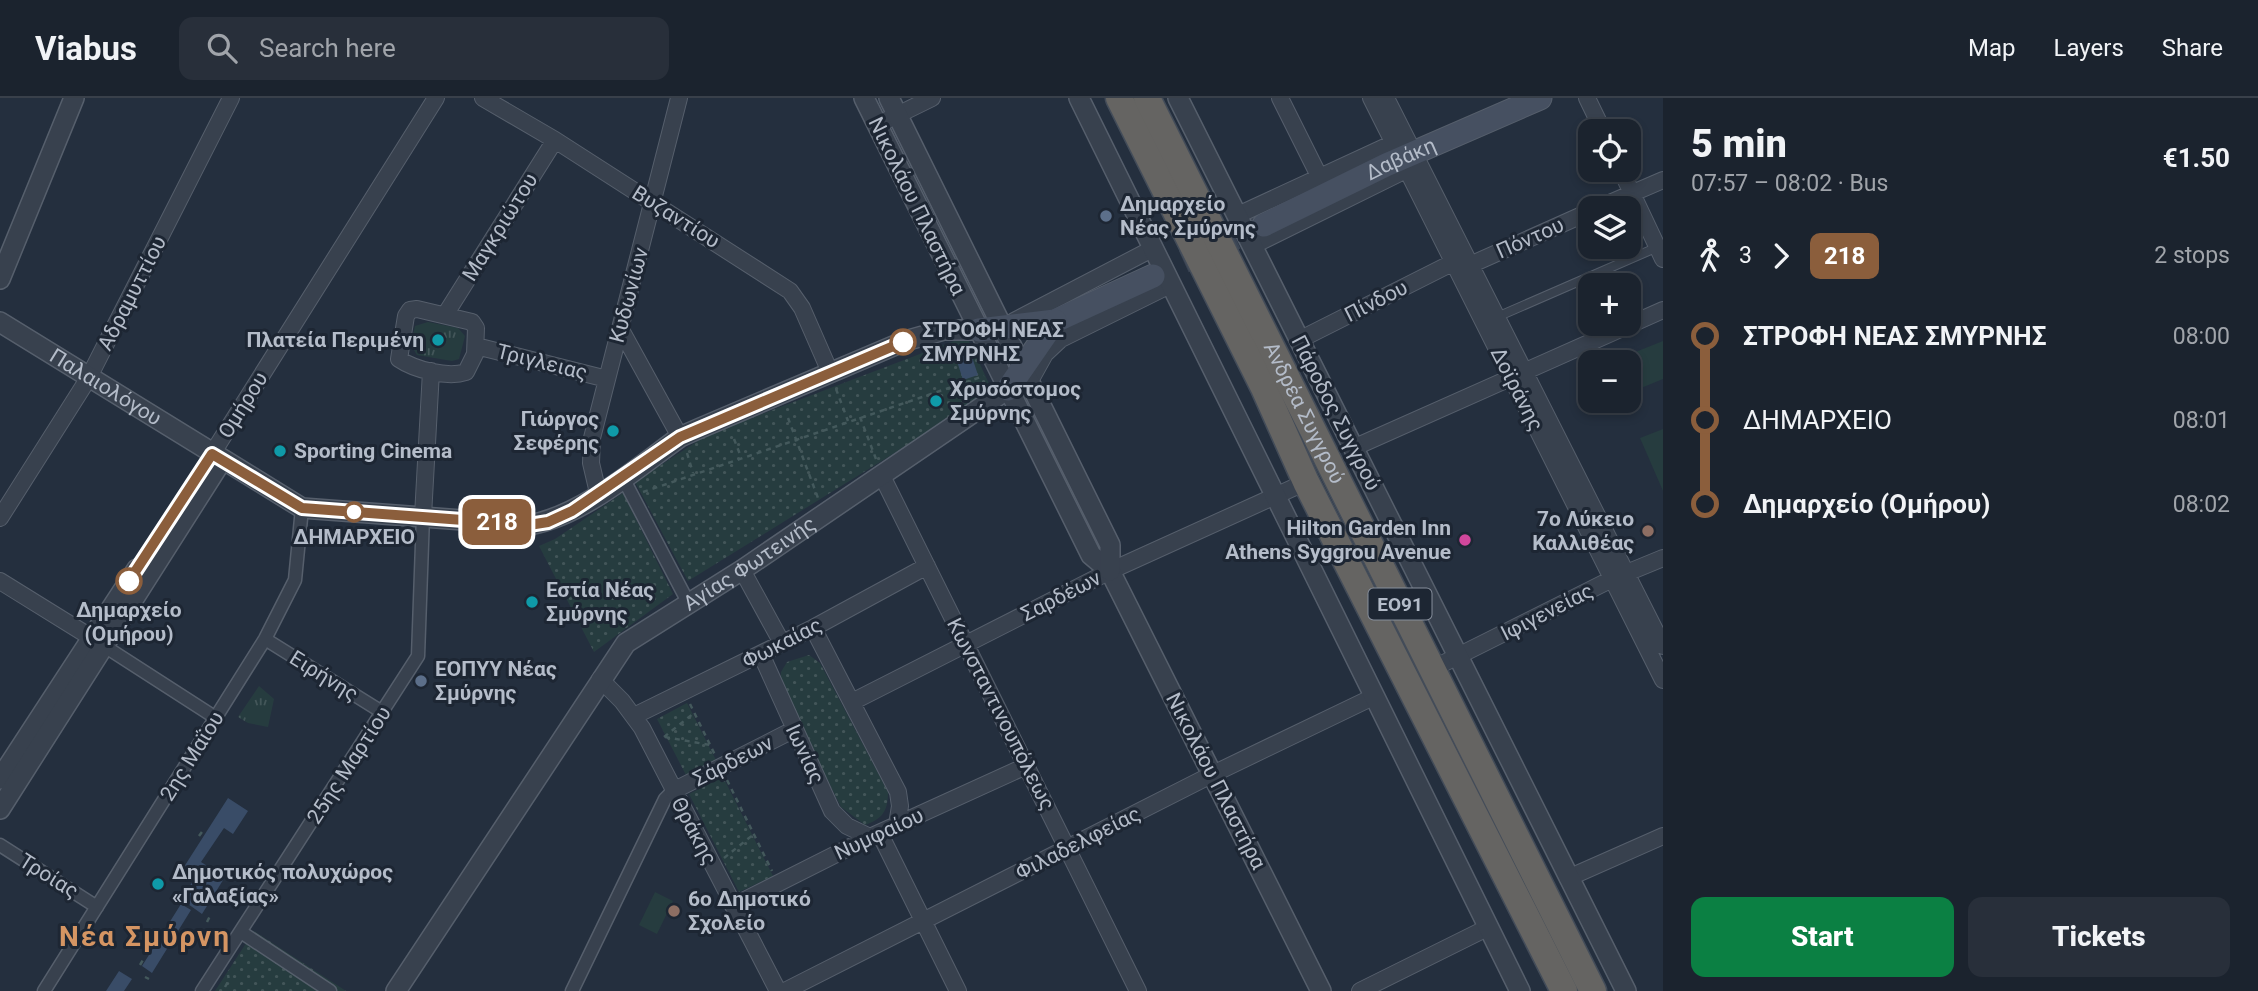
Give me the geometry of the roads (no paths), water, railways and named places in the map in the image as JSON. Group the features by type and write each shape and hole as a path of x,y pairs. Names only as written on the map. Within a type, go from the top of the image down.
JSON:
{"highway":[{"name":"Ανδρέα Συγγρού","path":"1119,98 1264,388 1306,482 1564,991"},
{"name":"Ανδρέα Συγγρού","path":"1147,98 1593,991"}],"main road":[{"name":"Δαβάκη","path":"1265,225 1407,154 1540,98"},
{"path":"979,330 1055,321 1161,281"},
{"name":"Αγίας Φωτεινής","path":"1004,380 1027,374 1055,321"}],"street":[{"path":"0,279 74,98"},
{"name":"Αδραμυττίου","path":"0,518 88,379 231,98"},
{"name":"Ομήρου","path":"0,808 98,642 217,457 436,98"},
{"name":"Βυζαντίου","path":"483,98 654,202 790,291 802,308 830,372"},
{"name":"Κυδωνίων","path":"598,493 591,463 592,438 654,202 678,98"},
{"name":"Νικολάου Πλαστήρα","path":"864,98 1091,555 1110,571 1321,991"},
{"path":"877,125 894,107 932,98"},
{"path":"1079,98 1152,249 1161,281 1274,497 1520,991"},
{"name":"Πάροδος Συγγρού","path":"1178,98 1626,991"},
{"path":"1280,98 1320,178"},
{"name":"Δοϊράνης","path":"1371,98 1407,154 1462,263 1619,576 1663,680"},
{"name":"Δοϊράνης","path":"1386,98 1407,154"},
{"path":"1587,98 1597,119"},
{"name":"Νικολάου Πλαστήρα","path":"894,107 1110,545 1110,571"},
{"name":"Μαγκριώτου","path":"445,315 555,140"},
{"name":"Δαβάκη","path":"1238,215 1320,178 1407,154"},
{"name":"Δαβάκη","path":"1252,246 1407,154"},
{"path":"1625,196 1663,180"},
{"path":"1627,182 1661,250"},
{"name":"Πόντου","path":"1462,263 1578,216"},
{"path":"1003,327 1152,249"},
{"name":"Δοϊράνης","path":"1462,263 1497,317 1517,373"},
{"name":"Πίνδου","path":"1299,340 1462,263"},
{"name":"Αγίας Φωτεινής","path":"1027,374 1061,339 1161,281"},
{"path":"944,330 960,291"},
{"path":"417,309 472,323 477,328 476,346 467,372 431,370 407,364 399,359 406,316 410,310 417,309"},
{"path":"1353,448 1663,310"},
{"name":"Παλαιολόγου","path":"0,322 88,379 302,508"},
{"path":"621,328 680,437"},
{"path":"302,508 529,525 548,522 572,511 680,437 905,341 944,330 979,330"},
{"name":"Τριγλειας","path":"476,346 607,379"},
{"path":"423,516 431,370"},
{"name":"Αγίας Φωτεινής","path":"396,991 626,643 742,570 881,475 1004,380"},
{"name":"Κωνσταντινουπόλεως","path":"881,475 1138,991"},
{"path":"623,478 688,602"},
{"path":"1274,497 1306,482"},
{"name":"Σαρδέων","path":"852,702 1110,571 1274,497"},
{"name":"2ης Μαΐου","path":"44,991 265,639 295,580 302,508"},
{"name":"25ης Μαρτίου","path":"202,991 418,656 423,516"},
{"name":"Ιφιγενείας","path":"1432,669 1619,576 1663,558"},
{"name":"Φωκαίας","path":"634,716 813,628 927,566"},
{"path":"742,570 782,643"},
{"name":"Δοϊράνης","path":"1619,576 1663,646"},
{"path":"0,581 216,718"},
{"path":"813,628 898,792 900,806 897,825"},
{"name":"Ειρήνης","path":"265,639 382,712"},
{"name":"Ομήρου","path":"0,779 98,642"},
{"name":"Ιωνίας","path":"761,654 793,730 832,811 847,826 875,836"},
{"name":"Θράκης","path":"600,679 634,716 778,991"},
{"name":"Φιλαδελφείας","path":"785,991 1213,774 1373,697"},
{"name":"Σάρδεων","path":"673,791 793,730"},
{"name":"Νυμφαίου","path":"733,906 897,825 1026,766"},
{"path":"572,991 665,799 673,791"},
{"path":"1568,878 1663,835"},
{"path":"875,836 923,921 958,991"},
{"name":"Τροίας","path":"0,845 97,907"},
{"path":"1360,991 1487,928"},
{"path":"241,932 330,991"}],"lane":[{"path":"1497,317 1661,250"}],"water":[{"path":"971,354 978,375 963,380 956,358"},
{"path":"228,798 248,811 233,834 224,828 201,862 225,877 202,914 181,899 195,878 182,870"},
{"path":"181,904 191,910 152,973 142,966"},
{"path":"119,971 132,979 124,991 106,991"}],"tunnel":[{"path":"1153,276 1264,225"}],"place":[{"name":"Δημαρχείο Νέας Σμύρνης","path":"1106,216"},
{"name":"Πλατεία Περιμένη","path":"438,340"},
{"name":"ΣΤΡΟΦΗ ΝΕΑΣ ΣΜΥΡΝΗΣ","path":"903,342"},
{"name":"Χρυσόστομος Σμύρνης","path":"936,401"},
{"name":"Γιώργος Σεφέρης","path":"613,431"},
{"name":"Sporting Cinema","path":"280,451"},
{"name":"ΔΗΜΑΡΧΕΙΟ","path":"354,512"},
{"name":"7ο Λύκειο Καλλιθέας","path":"1648,531"},
{"name":"Hilton Garden Inn Athens Syggrou Avenue","path":"1465,540"},
{"name":"Δημαρχείο (Ομήρου)","path":"129,581"},
{"name":"Εστία Νέας Σμύρνης","path":"532,602"},
{"name":"ΕΟΠΥΥ Νέας Σμύρνης","path":"421,681"},
{"name":"Δημοτικός πολυχώρος «Γαλαξίας»","path":"158,884"},
{"name":"6ο Δημοτικό Σχολείο","path":"674,911"}],"district":[{"name":"Νέα Σμύρνη","path":"145,936"}]}
